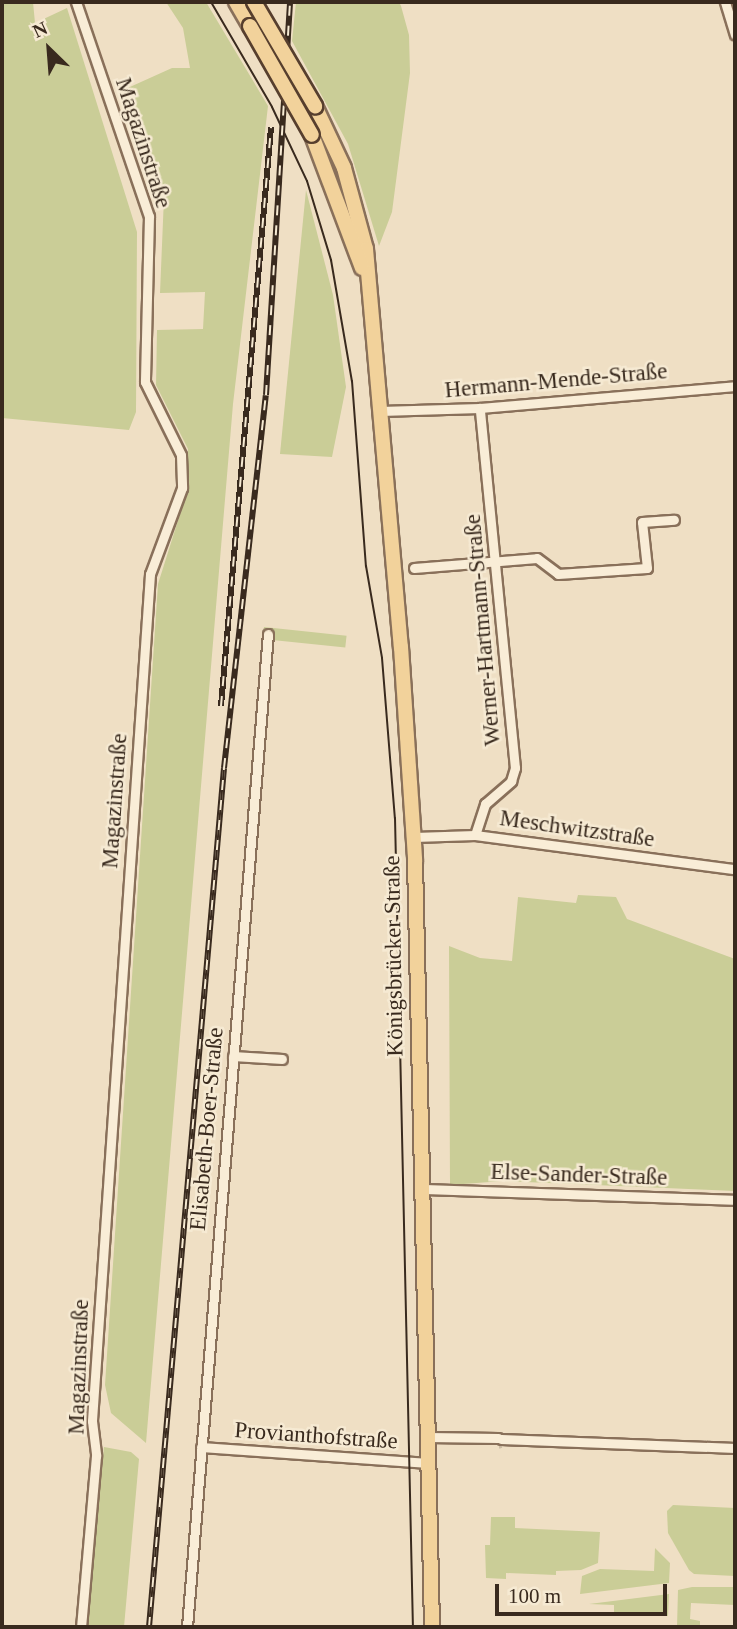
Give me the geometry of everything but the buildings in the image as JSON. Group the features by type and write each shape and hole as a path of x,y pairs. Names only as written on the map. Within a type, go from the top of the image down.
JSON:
{"main road":[{"name":"Königsbrücker Straße","path":"236,2 312,135 368,285"},
{"name":"Königsbrücker Straße","path":"254,2 314,106 353,196 366,249 414,837 432,1627"}],"street":[{"name":"Magazinstraße","path":"76,2 149,216 145,382 181,455 182,488 150,574 92,1421 96,1456 81,1627"},
{"path":"725,2 735,35"},
{"name":"Hermann-Mende-Straße","path":"380,411 480,408 735,386"},
{"name":"Werner-Hartmann-Straße","path":"475,835 485,804 511,781 515,768 480,408"},
{"path":"414,568 537,558 558,575 647,568 642,522 674,520"},
{"name":"Elisabeth-Boer-Straße","path":"187,1627 268,634"},
{"name":"Meschwitzstraße","path":"414,837 475,835 735,869"},
{"path":"233,1056 282,1059"},
{"name":"Else-Sander-Straße","path":"422,1189 735,1200"},
{"path":"428,1437 735,1448"},
{"name":"Provianthofstraße","path":"201,1447 428,1463"}],"green space":[{"path":"2,2 33,2 35,23 67,8 137,232 136,412 129,430 2,418"},
{"path":"166,2 206,2 268,106 233,404 146,1443 111,1413 105,1385 158,584 187,492 188,449 156,385 157,330 203,329 205,292 160,293 164,197 121,91 172,68 190,68 183,28"},
{"path":"296,2 399,2 401,6 409,35 410,73 392,212 379,246 348,144 292,41"},
{"path":"306,190 333,295 346,387 332,457 280,454"},
{"path":"264,627 347,636 345,648 263,639"},
{"path":"578,895 616,897 627,919 735,959 735,1191 503,1181 450,1185 449,946 480,958 512,961 518,897 576,903"},
{"path":"104,1447 131,1452 139,1459 124,1627 87,1627"},
{"path":"673,1505 735,1508 735,1576 694,1574 689,1570 668,1533 667,1511"},
{"path":"491,1517 515,1517 515,1528 600,1532 598,1563 581,1570 556,1571 556,1575 506,1573 506,1579 486,1578 485,1545 490,1545"},
{"path":"655,1548 670,1563 669,1583 580,1594 582,1576 600,1569 654,1571"},
{"path":"692,1587 735,1587 735,1605 691,1603 690,1619 700,1621 700,1627 677,1627 678,1590"},
{"path":"669,1594 668,1616 614,1613 614,1605 589,1604"}],"tram line":[{"path":"211,2 272,107 307,181 331,260 352,381 366,566 382,658 395,818 413,1627"}],"railway":[{"path":"149,1627 224,768 266,395 290,2"},
{"path":"221,706 271,127"}]}
